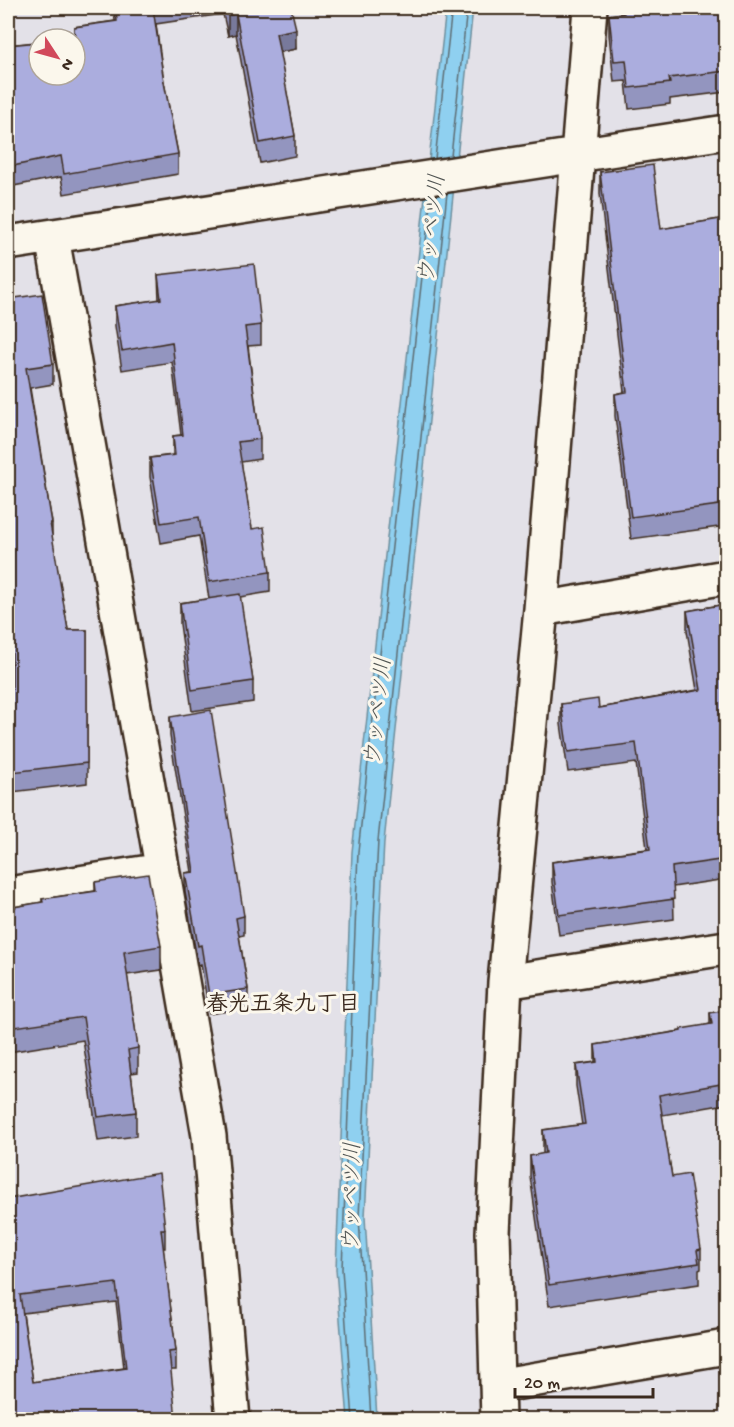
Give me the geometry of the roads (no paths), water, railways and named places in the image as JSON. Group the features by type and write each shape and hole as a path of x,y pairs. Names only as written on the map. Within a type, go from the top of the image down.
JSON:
{"street":[{"path":"498,1419 493,1233 506,982 541,609 590,8"},
{"path":"8,243 726,132"},
{"path":"52,237 209,1136 233,1419"},
{"path":"541,609 726,577"},
{"path":"8,894 162,870"},
{"path":"506,982 726,948"},
{"path":"497,1386 726,1347"}],"water":[{"name":"ウッペツ川","path":"446,8 473,8 384,842 365,1217 377,1419 348,1420 336,1269 352,852"}],"district":[{"name":"春光五条九丁目","path":"283,1006"}]}
